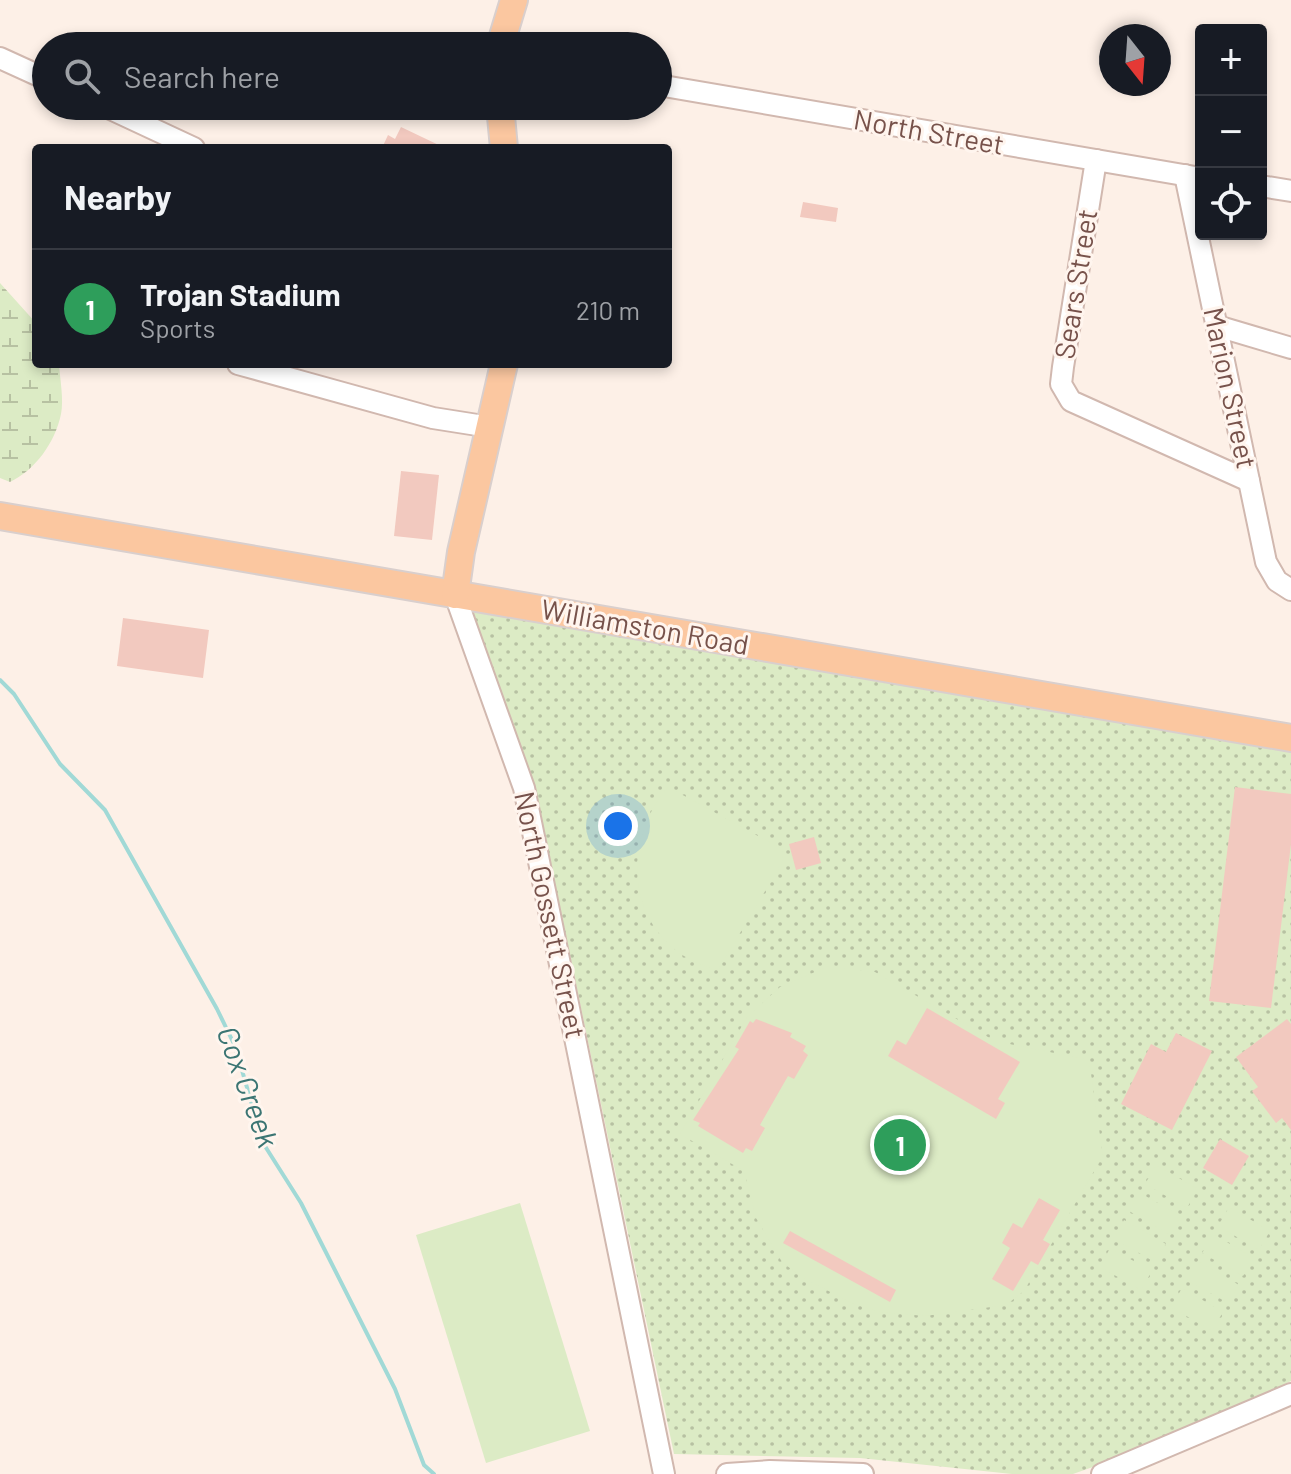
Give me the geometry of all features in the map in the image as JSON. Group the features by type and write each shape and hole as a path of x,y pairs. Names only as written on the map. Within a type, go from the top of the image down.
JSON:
{"main road":[{"path":"504,32 514,0"},
{"path":"501,120 504,144"},
{"name":"North Gossett Street","path":"455,595 461,552 503,368"},
{"name":"Williamston Road","path":"0,516 1291,738"}],"street":[{"path":"0,58 32,73"},
{"name":"North Street","path":"672,87 1193,177"},
{"path":"134,120 185,144"},
{"name":"Sears Street","path":"1096,160 1063,367 1063,392 1071,401 1249,481"},
{"name":"Marion Street","path":"1193,177 1217,326 1266,562 1277,581 1291,590"},
{"path":"1267,187 1291,191"},
{"path":"1217,326 1291,348"},
{"path":"252,368 433,418 490,427"},
{"name":"North Gossett Street","path":"455,595 524,788 664,1474"},
{"path":"1102,1474 1291,1394"},
{"path":"727,1474 770,1471 863,1474"}],"green space":[{"path":"0,283 32,319 32,368 59,368 62,396 58,425 36,463 10,482 0,478"},
{"path":"455,595 1291,738 1291,1381 1169,1440 1073,1474 1012,1474 860,1458 674,1454 537,797"},
{"path":"668,787 782,849 783,861 718,970 689,959 666,941 650,919 640,894 637,867 641,839 651,812"},
{"path":"829,966 875,972 995,1041 1089,1060 1103,1156 1024,1291 1006,1305 925,1316 880,1312 854,1304 803,1278 782,1262 756,1218 744,1171 680,1134 747,1017 780,987"},
{"path":"1156,1165 1198,1189 1187,1208 1145,1184"},
{"path":"1140,1193 1181,1216 1170,1235 1129,1211"},
{"path":"520,1203 590,1431 486,1463 416,1235"},
{"path":"1229,1207 1270,1231 1259,1250 1218,1226"},
{"path":"1124,1220 1166,1244 1155,1262 1114,1239"},
{"path":"1213,1234 1254,1258 1243,1276 1202,1253"},
{"path":"1110,1248 1152,1271 1141,1290 1100,1267"},
{"path":"1198,1261 1239,1285 1228,1303 1187,1280"},
{"path":"1182,1288 1223,1312 1212,1331 1171,1307"}],"building":[{"path":"401,127 437,144 384,144 388,135 395,139"},
{"path":"803,202 838,208 836,222 800,217"},
{"path":"401,471 439,475 432,540 394,536"},
{"path":"123,618 209,630 203,678 117,666"},
{"path":"1235,787 1291,794 1291,844 1271,1008 1209,1001"},
{"path":"814,837 821,863 796,870 789,844"},
{"path":"927,1008 1020,1062 998,1099 1005,1103 996,1119 888,1056 897,1040 906,1045"},
{"path":"756,1019 792,1033 790,1037 806,1046 803,1051 808,1055 794,1079 788,1076 760,1125 765,1128 752,1151 746,1148 743,1153 693,1120 739,1049 735,1047 750,1021 753,1023"},
{"path":"1287,1019 1291,1024 1291,1130 1282,1118 1276,1123 1252,1091 1258,1087 1236,1057"},
{"path":"1176,1033 1212,1051 1172,1130 1121,1104 1151,1044 1166,1052"},
{"path":"1220,1139 1249,1156 1232,1185 1203,1168"},
{"path":"1039,1198 1060,1210 1043,1240 1050,1244 1038,1265 1031,1261 1013,1291 992,1279 1010,1248 1002,1243 1013,1223 1022,1228"},
{"path":"790,1231 896,1290 890,1302 783,1243"}],"waterway":[{"name":"Cox Creek","path":"0,680 14,694 60,764 105,810 217,1009 235,1046 263,1143 301,1203 395,1389 424,1465 434,1474"}],"place":[{"name":"Trojan Stadium","path":"900,1145"}]}
